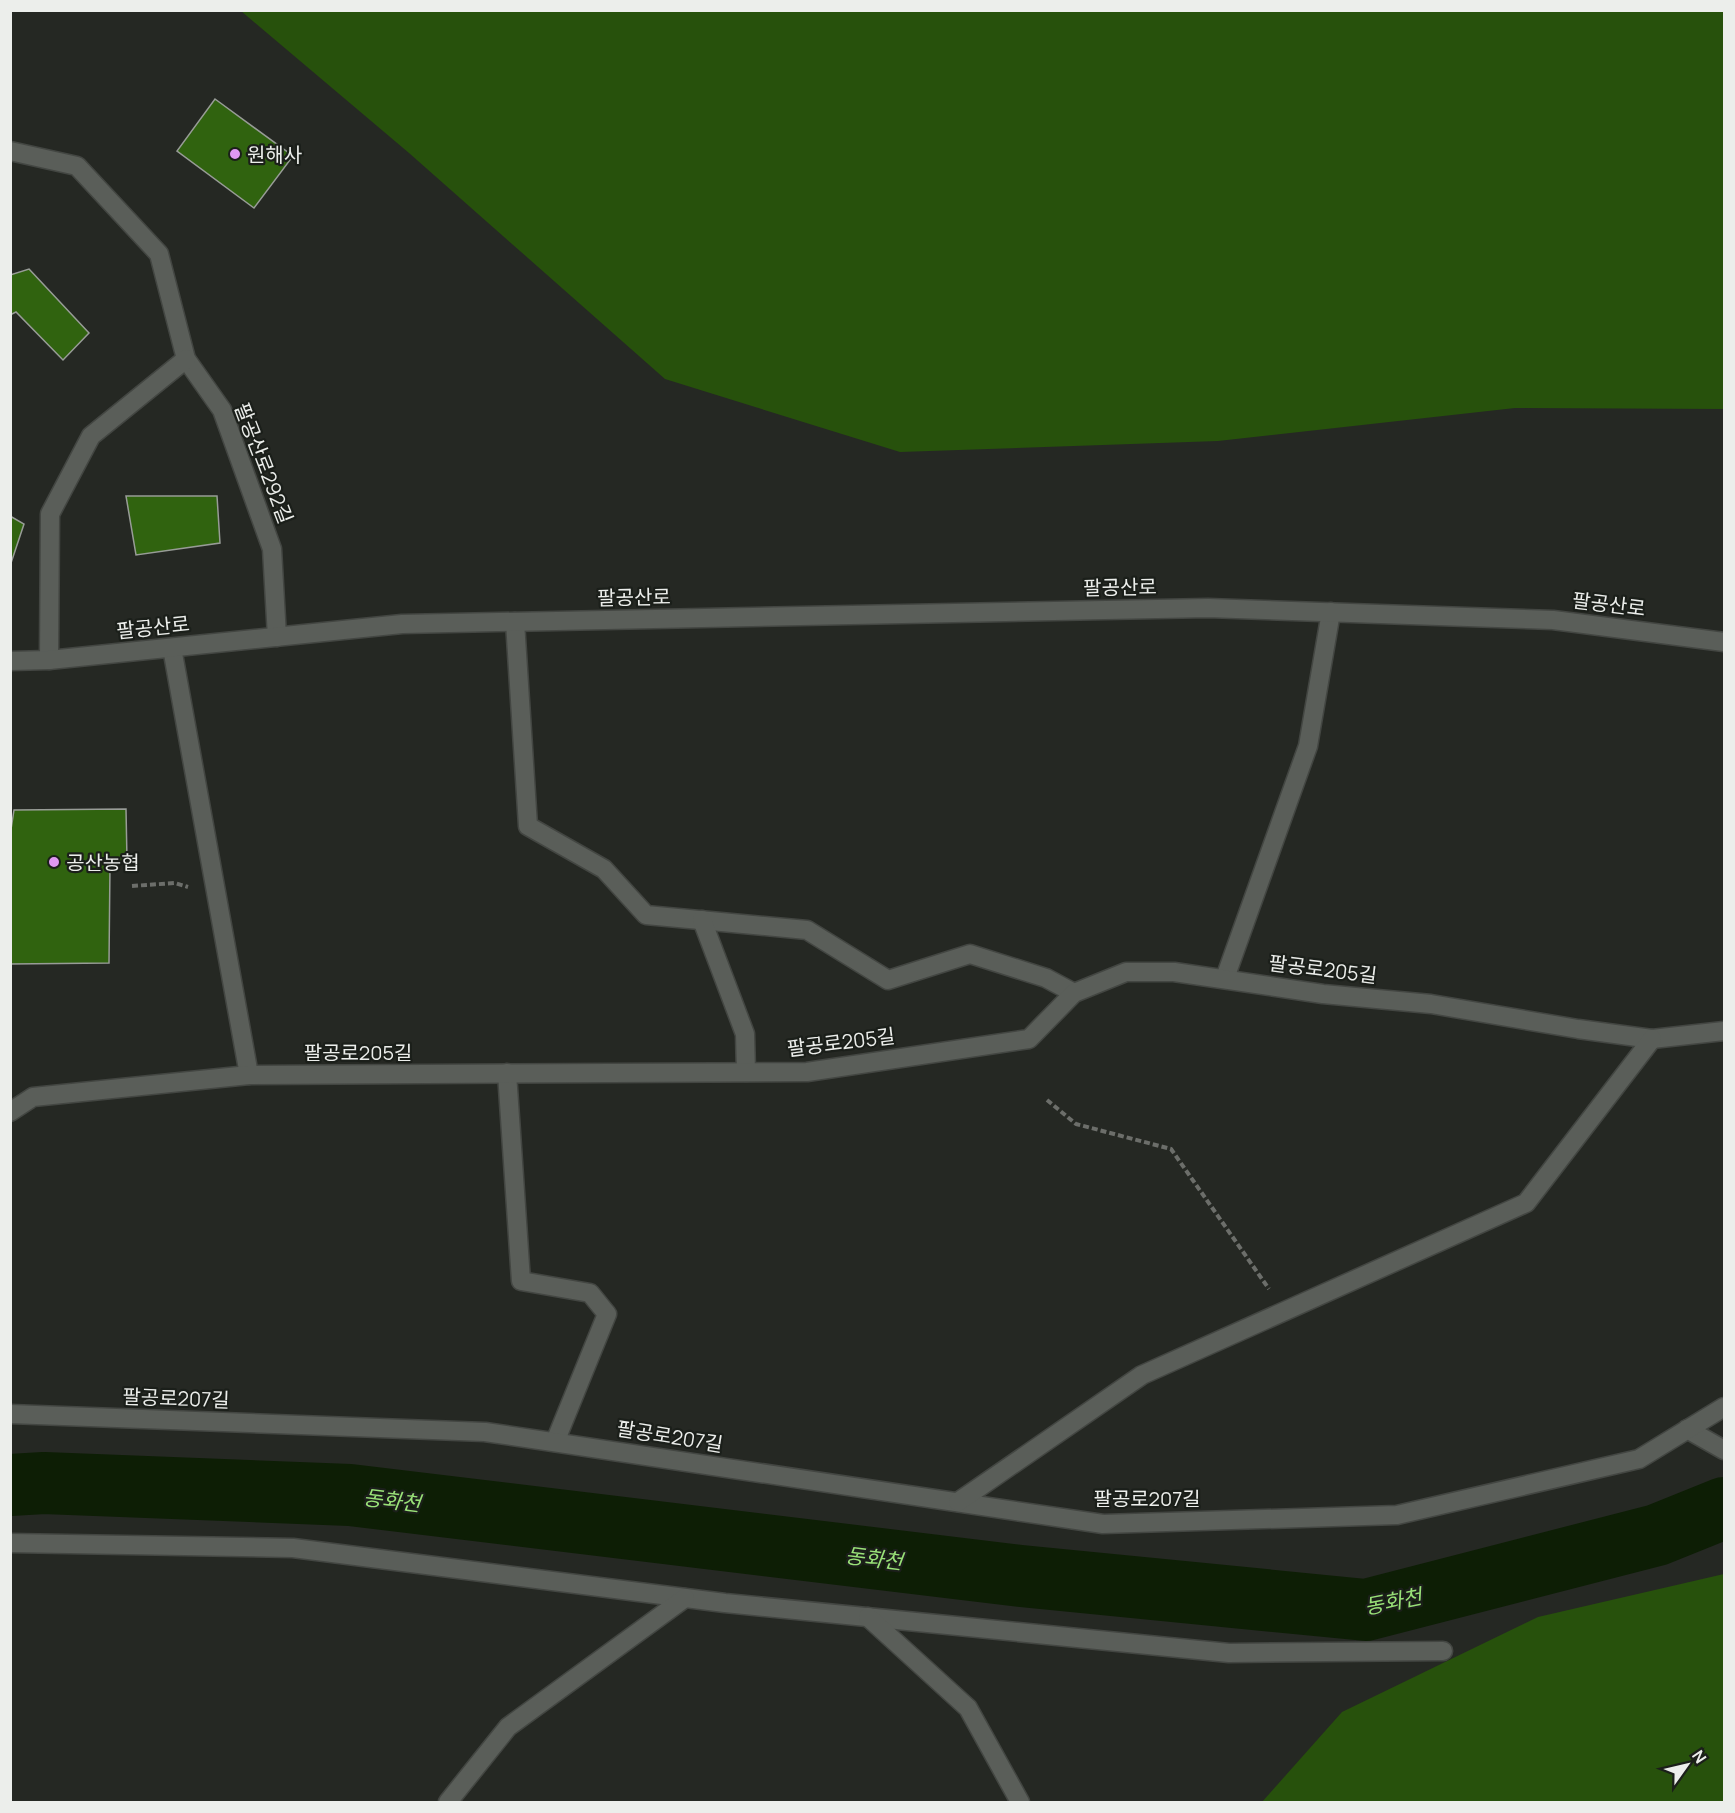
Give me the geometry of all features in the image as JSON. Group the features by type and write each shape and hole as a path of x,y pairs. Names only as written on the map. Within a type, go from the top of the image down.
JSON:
{"street":[{"name":"팔공산로292길","path":"10,151 77,166 159,254 186,359 222,410 272,549 277,637"},
{"path":"49,660 50,514 91,436 186,359"},
{"name":"팔공산로","path":"10,661 49,660 402,624 1208,608 1553,620 1725,642"},
{"path":"1225,978 1308,746 1331,612"},
{"path":"515,622 528,826 604,869 646,915 807,930 888,980 970,954 1046,978 1074,993"},
{"path":"172,648 249,1075"},
{"path":"702,920 745,1034 746,1072"},
{"name":"팔공로205길","path":"10,1112 33,1097 249,1075 807,1072 1029,1039 1074,993 1126,972 1174,972 1323,994 1431,1004 1652,1039 1725,1031"},
{"path":"958,1502 1142,1375 1526,1203 1652,1039"},
{"path":"507,1073 521,1281 590,1293 607,1314 555,1442"},
{"name":"팔공로207길","path":"10,1414 485,1432 1103,1524 1397,1515 1639,1459 1725,1407"},
{"path":"1687,1429 1725,1450"},
{"path":"10,1543 293,1548 685,1598 1229,1653 1443,1652"},
{"path":"448,1803 508,1727 685,1598"},
{"path":"868,1617 968,1708 1020,1803"}],"path":[{"path":"132,886 176,883 217,895"},
{"path":"1047,1100 1076,1124 1171,1149 1285,1312"}],"green space":[{"path":"241,11 1724,11 1724,409 1515,408 1218,441 900,452 665,379 409,153"},
{"path":"1724,1574 1724,1802 1262,1802 1342,1712 1538,1617"}],"building":[{"name":"원해사","path":"215,99 293,156 254,208 177,151"},
{"path":"29,269 89,333 63,360 16,312 10,315 10,275"},
{"path":"126,496 217,496 220,543 136,555"},
{"path":"10,516 24,524 10,566"},
{"path":"126,809 127,860 110,865 109,963 10,964 10,836 14,810"}],"waterway":[{"name":"동화천","path":"10,1485 44,1483 350,1495 1021,1576 1366,1610 1657,1535 1724,1508"}],"place":[{"name":"원해사","path":"235,154"},
{"name":"공산농협","path":"54,862"}]}
